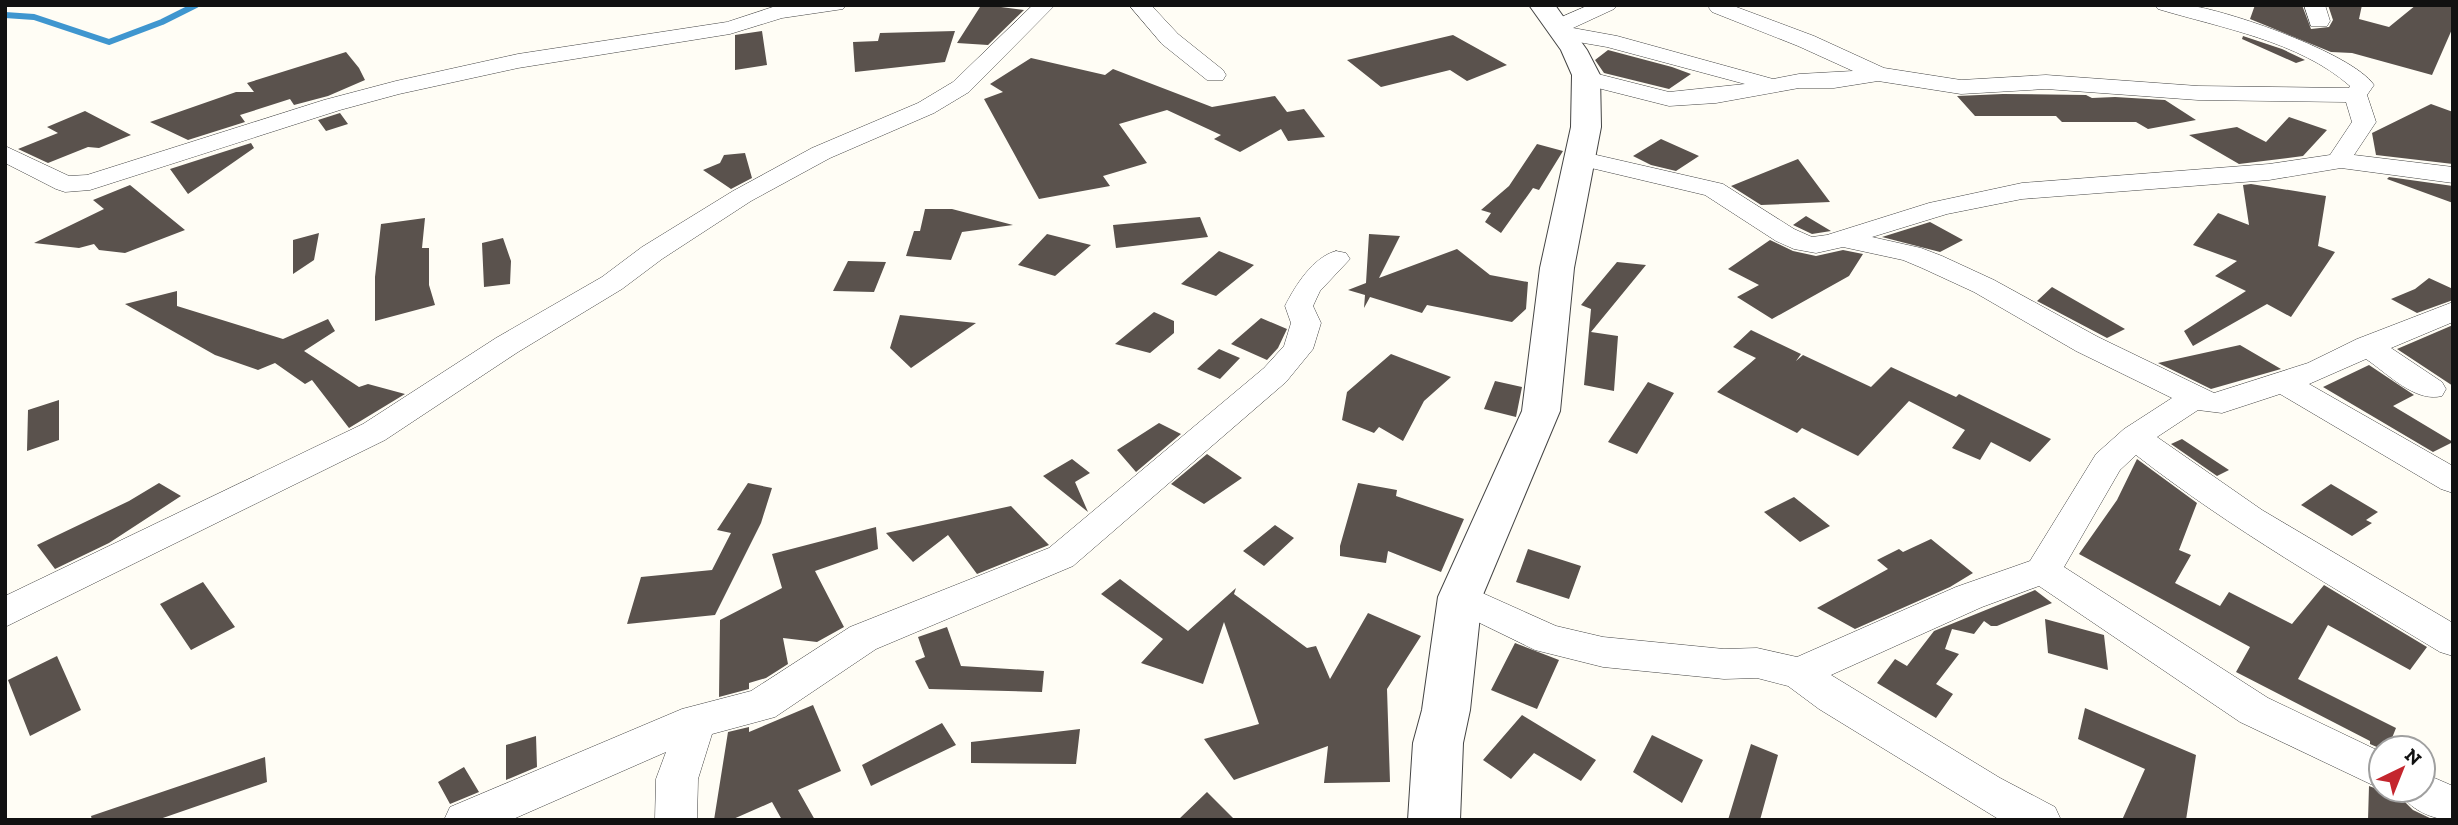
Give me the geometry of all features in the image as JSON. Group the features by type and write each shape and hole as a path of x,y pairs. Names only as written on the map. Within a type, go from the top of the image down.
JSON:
{"street":[{"path":"5,153 65,184 82,184 332,105 396,88 531,59 730,27 792,9 836,5"},
{"path":"5,613 374,432 507,345 612,283 652,253 742,196 821,153 926,108 961,87 1045,5"},
{"path":"1139,5 1170,39 1215,75"},
{"path":"1554,22 1607,5"},
{"path":"2165,5 2239,27 2334,62 2353,73 2363,85 2355,95"},
{"path":"1719,8 1806,41 1878,74 1961,87 2046,82 2199,93 2355,95"},
{"path":"1434,820 1438,743 1446,710 1460,597 1541,411 1557,268 1586,127 1586,78 1574,50 1554,22"},
{"path":"1554,22 1609,41 1775,84"},
{"path":"1586,78 1670,99 1716,96 1775,84 1834,81 1878,74"},
{"path":"2341,161 2343,150 2364,122 2355,95"},
{"path":"1579,158 1714,189 1797,242 1813,246 1908,217 1985,197 2021,191 2269,172 2341,161 2453,175"},
{"path":"1842,239 1912,254 1932,262 1984,286 2087,344 2209,403 2222,403 2319,370 2368,346 2451,313"},
{"path":"465,820 696,721 761,705 863,638 1061,557 1275,375 1298,349 1306,323 1299,306 1308,288 1336,259"},
{"path":"2368,346 2431,389"},
{"path":"2282,382 2453,481"},
{"path":"1799,673 1969,597 2043,570 2108,462 2135,437 2194,398"},
{"path":"2135,437 2177,471 2279,538 2453,640"},
{"path":"2043,570 2254,710 2367,764"},
{"path":"1460,597 1548,639 1581,647 1604,652 1724,664 1757,663 1799,673 1833,698 1985,791 2040,820"},
{"path":"676,820 677,779 696,721"},
{"path":"2437,798 2453,806"}],"building":[{"path":"2255,5 2302,5 2311,29 2329,27 2333,20 2328,5 2362,5 2359,19 2389,27 2416,5 2453,5 2453,27 2432,75 2352,53 2331,52 2250,19"},
{"path":"980,7 1024,10 988,45 957,43"},
{"path":"762,31 767,65 735,70 735,35"},
{"path":"955,31 945,62 855,72 853,42 878,41 880,33"},
{"path":"1453,35 1507,65 1467,81 1450,70 1381,87 1347,60"},
{"path":"2243,36 2305,60 2296,63 2242,39"},
{"path":"1608,50 1691,74 1669,89 1604,73 1595,60"},
{"path":"346,52 365,80 328,96 294,105 290,99 240,115 245,122 188,140 150,122 236,92 254,92 247,83"},
{"path":"1031,58 1105,75 1113,69 1212,107 1275,96 1287,112 1304,109 1325,137 1288,141 1281,129 1240,152 1214,139 1221,135 1167,110 1119,124 1147,163 1103,176 1110,186 1039,199 984,99 1003,92 990,84"},
{"path":"2003,94 2165,100 2196,120 2148,129 2136,122 2062,122 2056,116 1975,116 1957,96"},
{"path":"2431,104 2453,112 2453,164 2376,155 2372,133"},
{"path":"85,111 131,135 99,148 88,147 48,163 18,149 58,133 47,127"},
{"path":"340,113 348,124 326,131 318,120"},
{"path":"2289,117 2327,130 2303,156 2239,164 2189,135 2237,127 2266,142"},
{"path":"1661,139 1699,156 1676,171 1651,165 1633,156"},
{"path":"251,143 254,148 188,194 170,169"},
{"path":"1537,144 1563,151 1539,190 1533,188 1501,233 1485,222 1491,213 1481,210 1509,186"},
{"path":"745,153 752,178 731,189 703,170 720,163 724,155"},
{"path":"1798,159 1830,202 1761,205 1731,186"},
{"path":"2389,177 2453,186 2453,203 2387,179"},
{"path":"130,185 185,230 125,253 99,250 94,244 79,248 34,243 104,209 93,200"},
{"path":"2243,185 2326,196 2318,246 2335,252 2291,317 2267,304 2193,346 2184,331 2246,291 2215,276 2237,261 2193,245 2218,213 2249,225"},
{"path":"925,209 952,209 1013,225 962,232 951,260 906,256 914,231 920,231"},
{"path":"1806,216 1831,231 1812,234 1793,225"},
{"path":"1200,217 1208,237 1116,248 1113,225"},
{"path":"425,218 422,248 429,248 429,285 435,305 375,321 375,277 381,224"},
{"path":"1930,222 1963,240 1940,252 1882,237"},
{"path":"319,233 314,260 293,274 293,240"},
{"path":"1047,234 1091,245 1055,276 1018,265"},
{"path":"1369,234 1400,236 1379,278 1457,249 1490,275 1528,282 1526,309 1512,322 1427,305 1422,313 1370,297 1364,308 1365,295 1348,290 1366,283"},
{"path":"503,238 511,261 510,284 484,287 482,243"},
{"path":"1770,240 1793,251 1816,256 1843,250 1863,254 1849,276 1772,319 1737,297 1759,285 1728,269"},
{"path":"1219,251 1254,265 1216,296 1181,284"},
{"path":"848,261 886,262 874,292 833,291"},
{"path":"1617,262 1646,265 1591,332 1618,336 1614,391 1584,385 1591,309 1581,305"},
{"path":"2429,278 2453,289 2453,300 2417,313 2391,299 2415,289"},
{"path":"2052,287 2125,329 2107,338 2037,301"},
{"path":"177,291 177,306 283,339 328,319 335,331 304,351 359,387 368,384 405,394 349,428 312,380 305,384 275,363 258,370 215,355 125,304"},
{"path":"1154,312 1174,321 1174,333 1150,353 1115,344"},
{"path":"900,315 976,323 911,368 890,348"},
{"path":"1261,318 1287,329 1278,348 1267,360 1231,344"},
{"path":"2453,325 2453,386 2397,349"},
{"path":"1751,330 1801,354 1796,361 1803,355 1871,387 1891,367 1956,397 1959,394 2051,439 2030,462 1991,442 1980,460 1952,448 1965,430 1909,401 1858,456 1802,428 1797,433 1717,392 1756,358 1733,347"},
{"path":"2240,345 2281,369 2211,389 2158,363"},
{"path":"1219,349 1240,358 1220,379 1197,369"},
{"path":"1391,354 1451,377 1424,401 1403,441 1379,427 1374,433 1342,420 1347,392"},
{"path":"2369,365 2414,395 2393,406 2453,442 2433,452 2323,387"},
{"path":"1495,381 1522,387 1516,417 1484,409"},
{"path":"1648,382 1674,393 1637,454 1608,442"},
{"path":"59,400 59,440 27,451 28,410"},
{"path":"1159,423 1181,434 1136,472 1117,450"},
{"path":"2182,439 2229,470 2217,476 2171,444"},
{"path":"1207,454 1242,478 1204,504 1171,484"},
{"path":"1072,459 1090,473 1075,482 1088,512 1043,476"},
{"path":"2137,459 2197,503 2179,550 2191,555 2175,583 2220,606 2229,592 2292,624 2324,585 2427,647 2410,670 2328,625 2298,679 2396,728 2394,734 2367,734 2367,739 2236,672 2250,647 2079,554 2117,500"},
{"path":"159,483 181,496 109,543 55,569 37,545 129,501"},
{"path":"748,483 772,488 761,523 715,615 627,624 641,577 712,570 731,533 717,530"},
{"path":"1358,483 1397,490 1396,496 1464,519 1441,572 1388,551 1386,563 1340,556 1340,546"},
{"path":"2331,484 2378,512 2366,520 2372,523 2352,536 2301,505"},
{"path":"1794,497 1830,526 1800,542 1764,512"},
{"path":"1011,506 1049,545 977,574 948,535 913,562 886,533"},
{"path":"1275,525 1294,538 1264,566 1243,551"},
{"path":"876,527 878,549 815,571 844,627 817,642 783,638 788,664 766,678 749,683 749,689 719,697 720,620 782,588 772,554"},
{"path":"1931,539 1973,573 1950,587 1855,629 1817,608 1888,569 1877,560 1899,549 1903,552"},
{"path":"1528,549 1581,566 1569,599 1516,582"},
{"path":"1120,579 1188,631 1236,588 1234,594 1307,648 1316,646 1330,679 1368,613 1421,636 1387,689 1390,782 1324,783 1328,746 1234,780 1204,739 1259,724 1224,622 1203,684 1141,663 1163,639 1101,594"},
{"path":"203,582 235,627 191,650 160,604"},
{"path":"2035,590 2052,603 1997,626 1991,626 1984,621 1974,634 1952,629 1945,649 1959,654 1936,684 1953,694 1936,718 1877,683 1895,659 1907,666 1934,631"},
{"path":"2045,619 2104,635 2108,670 2048,653"},
{"path":"947,627 961,666 1044,671 1042,692 929,689 915,661 925,657 918,637"},
{"path":"1515,643 1559,660 1537,709 1491,690"},
{"path":"57,656 81,710 30,736 8,680"},
{"path":"813,705 841,771 798,790 815,820 782,820 772,802 731,820 714,820 728,732 749,727 749,732"},
{"path":"2085,708 2196,755 2186,820 2122,820 2145,769 2078,739"},
{"path":"1522,715 1596,760 1581,781 1534,753 1511,779 1483,760"},
{"path":"942,723 956,745 871,786 862,765"},
{"path":"1080,729 1076,764 971,763 971,742"},
{"path":"1652,735 1703,760 1682,803 1633,772"},
{"path":"536,736 537,767 506,780 506,745"},
{"path":"1751,744 1778,755 1760,820 1728,820"},
{"path":"265,757 267,782 157,820 92,820 91,816"},
{"path":"464,767 479,792 450,804 438,782"},
{"path":"1207,792 1235,820 1178,820"},
{"path":"2368,804 2407,804 2413,810 2434,820 2368,820"}],"waterway":[{"path":"5,15 34,17 109,42 162,22 196,5"}]}
